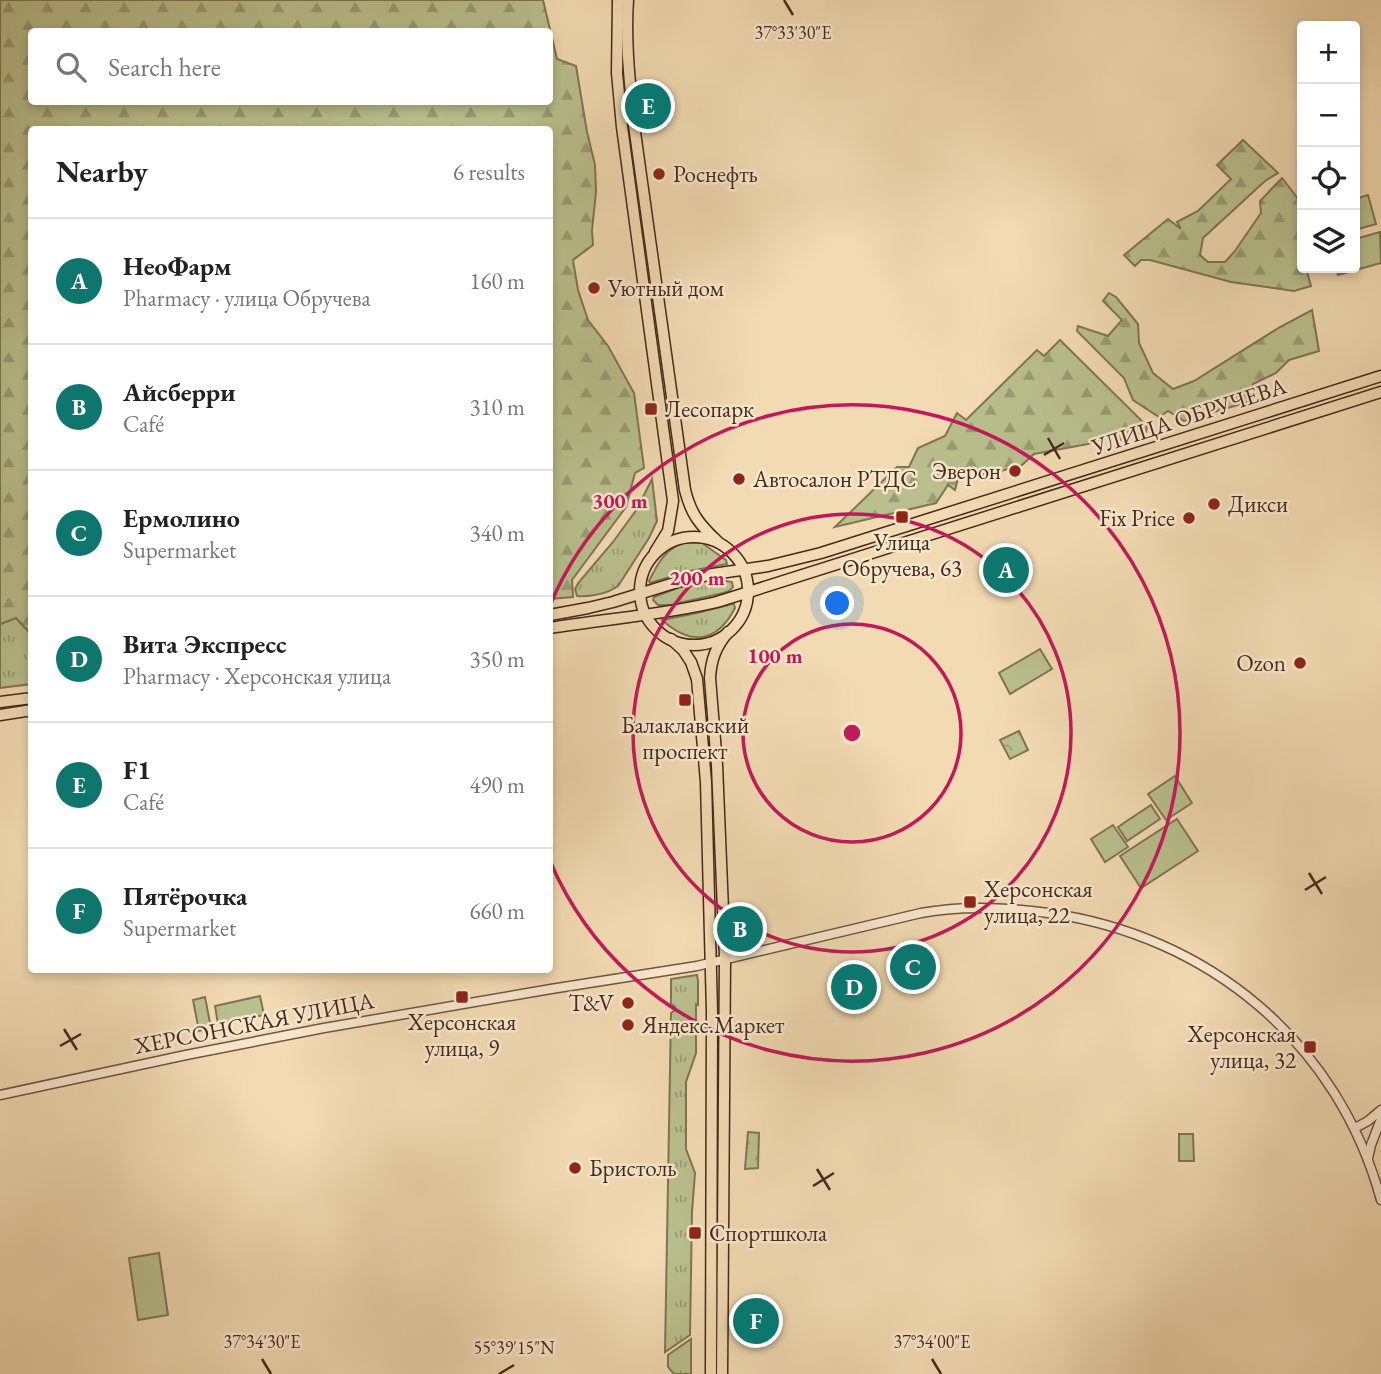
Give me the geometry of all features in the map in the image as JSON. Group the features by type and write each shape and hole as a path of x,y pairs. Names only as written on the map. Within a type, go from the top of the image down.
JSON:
{"main road":[{"path":"618,0 617,73 622,127 673,502 668,531 643,573 638,594 646,615 683,650 691,662 700,699 706,782 711,961 711,1374"},
{"path":"628,0 628,64 634,125 685,490 696,519 732,554 742,569 748,592 741,617 715,651 710,678 718,765 725,958 722,1374"},
{"name":"УЛИЦА ОБРУЧЕВА","path":"638,594 684,580 768,566 821,553 1381,376"},
{"name":"УЛИЦА ОБРУЧЕВА","path":"646,615 688,609 748,592 1381,391"},
{"path":"655,552 670,541 689,536 717,541"},
{"path":"553,614 638,594"},
{"path":"553,628 646,615"},
{"path":"671,639 685,645 697,646 719,639 728,632"},
{"path":"0,702 28,698"},
{"path":"0,715 28,711"}],"street":[{"path":"1313,397 1307,403 1308,408 1317,412"},
{"name":"ХЕРСОНСКАЯ УЛИЦА","path":"0,1095 292,1034 672,970 873,923 955,908 990,907 1034,911 1101,923 1140,935 1170,948 1214,973 1249,999 1293,1037 1339,1098 1368,1158 1381,1199"},
{"path":"1355,1128 1381,1110"},
{"path":"1368,1158 1381,1119"}],"green space":[{"path":"0,0 543,0 550,28 28,28 28,105 553,105 553,42 557,59 576,66 595,165 593,245 573,260 578,290 588,320 608,346 634,393 644,468 635,473 626,507 572,580 573,597 553,599 553,126 28,126 28,631 16,618 0,624"},
{"path":"1243,140 1278,173 1265,181 1203,238 1200,255 1208,262 1225,262 1261,213 1260,201 1282,178 1297,197 1297,273 1307,273 1311,286 1294,291 1231,282 1150,260 1141,260 1135,266 1124,255 1168,219 1181,229 1177,222 1198,211 1231,179 1217,165"},
{"path":"1368,195 1376,224 1360,229 1360,210 1360,197"},
{"path":"1380,232 1381,263 1360,269 1360,238"},
{"path":"1109,293 1116,297 1138,324 1139,343 1153,373 1173,389 1194,381 1312,310 1319,351 1289,360 1276,373 1253,384 1248,402 1184,421 1168,411 1159,417 1133,400 1124,378 1077,331 1078,326 1108,336 1122,320 1103,301"},
{"path":"1060,340 1147,426 1146,432 1116,441 1112,435 1088,444 1034,454 1022,465 986,475 961,467 955,490 948,485 936,503 835,527 897,467 909,467 918,448 945,436 957,413 966,420 1037,350 1044,356"},
{"path":"652,479 657,521 649,538 618,586 598,594 577,596 575,589 579,582 637,509"},
{"path":"685,542 702,543 726,560 727,564 650,583 663,557"},
{"path":"715,579 732,582 733,587 723,593 671,605 658,605 653,600 654,597 680,587"},
{"path":"734,604 735,608 728,620 712,634 703,637 683,634 662,620 697,613"},
{"path":"16,618 28,631 28,684 0,688 0,624"},
{"path":"1040,649 1052,669 1010,694 999,673"},
{"path":"1019,731 1028,750 1010,759 1000,740"},
{"path":"1175,776 1192,803 1166,820 1148,794"},
{"path":"1151,805 1160,819 1127,841 1118,827"},
{"path":"1177,819 1198,851 1141,888 1120,856"},
{"path":"1113,825 1128,847 1105,862 1091,839"},
{"path":"697,975 696,1053 686,1082 686,1149 695,1173 690,1335 665,1352 671,1013 675,1007 671,1004 671,979"},
{"path":"260,996 264,1015 218,1024 215,1006"},
{"path":"205,997 211,1028 199,1031 193,1000"},
{"path":"748,1132 759,1133 758,1168 745,1169"},
{"path":"1179,1134 1193,1134 1194,1161 1179,1161"},
{"path":"159,1253 168,1315 138,1320 129,1258"},
{"path":"691,1339 691,1374 674,1374 668,1367 668,1355"}],"place":[{"name":"F1","path":"648,106"},
{"name":"Роснефть","path":"659,174"},
{"name":"Уютный дом","path":"594,288"},
{"name":"Лесопарк","path":"651,409"},
{"name":"Эверон","path":"1015,471"},
{"name":"Автосалон РТДС","path":"739,479"},
{"name":"Дикси","path":"1214,504"},
{"name":"Улица Обручева, 63","path":"902,517"},
{"name":"Fix Price","path":"1189,518"},
{"name":"НеоФарм","path":"1006,570"},
{"name":"Ozon","path":"1300,663"},
{"name":"Балаклавский проспект","path":"685,700"},
{"name":"Херсонская улица, 22","path":"970,902"},
{"name":"Айсберри","path":"740,929"},
{"name":"Ермолино","path":"913,967"},
{"name":"Вита Экспресс","path":"854,987"},
{"name":"Херсонская улица, 9","path":"462,997"},
{"name":"T&V","path":"628,1003"},
{"name":"Яндекс.Маркет","path":"628,1025"},
{"name":"Херсонская улица, 32","path":"1310,1047"},
{"name":"Бристоль","path":"575,1168"},
{"name":"Спортшкола","path":"695,1233"},
{"name":"Пятёрочка","path":"756,1321"}]}
